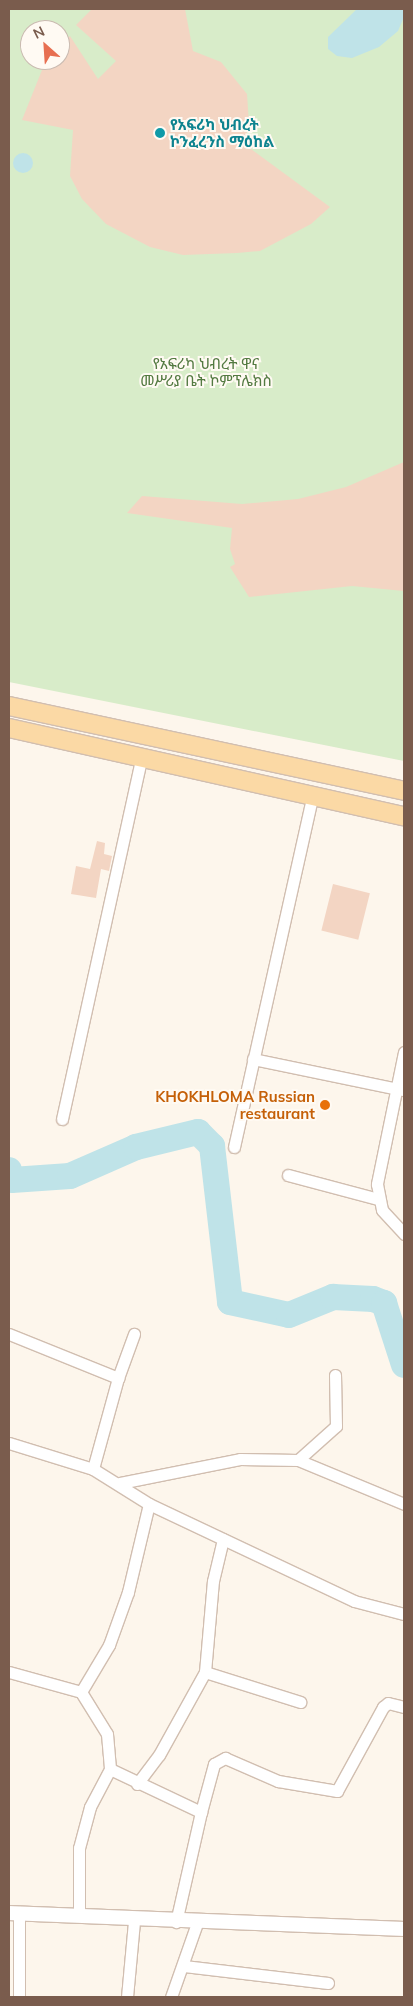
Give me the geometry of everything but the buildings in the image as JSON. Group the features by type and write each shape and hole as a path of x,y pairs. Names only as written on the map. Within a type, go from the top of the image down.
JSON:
{"main road":[{"path":"9,706 404,791"},
{"path":"9,728 313,793 404,816"},
{"path":"161,760 165,740"}],"street":[{"path":"62,1119 142,756"},
{"path":"234,1147 313,793"},
{"path":"378,1199 400,1090 404,1052"},
{"path":"253,1059 400,1090"},
{"path":"288,1175 378,1199 404,1234"},
{"path":"9,1334 118,1378"},
{"path":"93,1469 118,1378 134,1334"},
{"path":"298,1460 336,1426 335,1375"},
{"path":"9,1443 93,1469 120,1483 149,1504 354,1601 404,1614"},
{"path":"120,1483 240,1459 298,1460 404,1504"},
{"path":"81,1692 109,1645 125,1601 149,1504"},
{"path":"137,1784 159,1755 205,1672 212,1581 223,1539"},
{"path":"9,1672 81,1692 107,1734 110,1769 82,1829 79,1916"},
{"path":"205,1672 300,1702"},
{"path":"176,1922 214,1764 225,1758 278,1781 338,1791 383,1707 388,1703 404,1707"},
{"path":"110,1769 137,1784 201,1812"},
{"path":"19,1997 14,1914 79,1916 134,1921 404,1929"},
{"path":"127,1997 134,1921"},
{"path":"171,1997 184,1966 197,1923"},
{"path":"184,1966 328,1983"}],"green space":[{"name":"የአፍሪካ ህብረት ዋና መሥሪያ ቤት ኮምፕሌክስ","path":"9,9 404,9 404,761 9,682"}],"water":[{"path":"357,9 404,9 404,17 398,31 379,47 352,58 337,56 328,49 328,37"},
{"path":"19,153 27,153 33,159 33,167 27,173 19,173 13,167 13,159"}],"waterway":[{"path":"9,1170 12,1180 70,1176 136,1147 198,1132 212,1146 230,1302 289,1315 333,1297 373,1299 384,1303 404,1365"}],"place":[{"name":"የአፍሪካ ህብረት ኮንፈረንስ ማዕከል","path":"160,133"},
{"name":"KHOKHLOMA Russian restaurant","path":"325,1105"}]}
